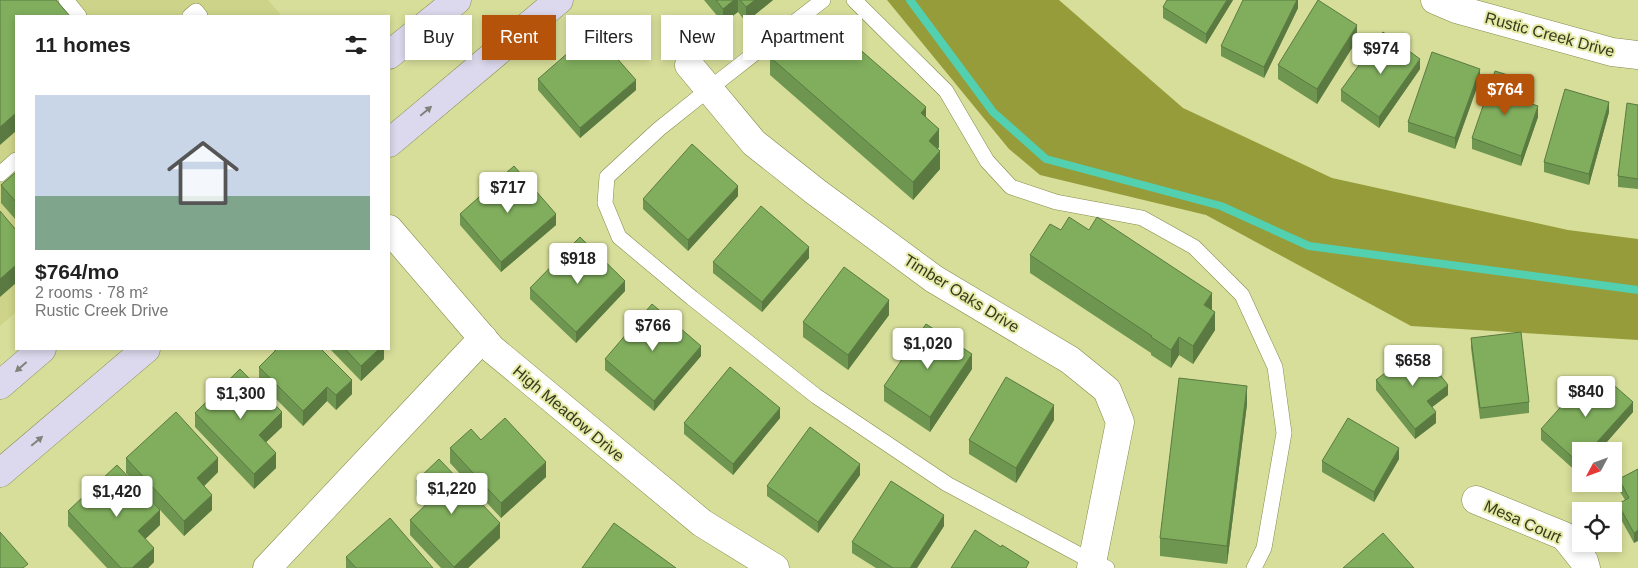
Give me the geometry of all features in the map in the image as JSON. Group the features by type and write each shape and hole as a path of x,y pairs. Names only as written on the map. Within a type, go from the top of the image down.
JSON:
{"main road":[{"path":"390,54 457,0"},
{"path":"390,142 559,0"},
{"path":"0,385 41,350"},
{"path":"0,473 145,350"}],"street":[{"name":"Rustic Creek Drive","path":"1435,0 1456,8 1612,52 1638,55"},
{"name":"Timber Oaks Drive","path":"689,64 754,143 816,192 934,279 1070,360 1107,390 1120,422 1097,566"},
{"name":"High Meadow Drive","path":"390,230 492,349 702,523 763,565"},
{"path":"267,568 483,338"},
{"name":"Mesa Court","path":"1476,500 1564,536 1584,561 1586,568"}],"lane":[{"path":"66,0 78,15"},
{"path":"823,0 660,129 607,177 605,204 620,237 692,298 816,396 947,484 1097,566"},
{"path":"854,0 946,91 987,161 1011,187 1056,202 1142,218 1194,247 1242,295 1275,367 1284,433 1264,548 1254,568"},
{"path":"0,174 15,161"}],"shaded area":[{"path":"0,0 268,0 281,15 15,15 15,313 0,326"},
{"path":"887,0 1059,0 1183,108 1332,178 1568,230 1638,239 1638,340 1411,326 1206,215 1040,175 1009,149"}],"building":[{"path":"0,0 56,0 69,15 15,15 15,114 0,127"},
{"path":"716,0 734,0 723,9"},
{"path":"740,0 755,0 746,7"},
{"path":"1167,0 1227,0 1206,34 1163,7"},
{"path":"1243,0 1297,0 1264,67 1221,46"},
{"path":"1318,0 1357,25 1317,89 1278,65"},
{"path":"1383,32 1420,59 1379,117 1341,90"},
{"path":"862,51 926,107 921,113 939,129 929,141 940,151 913,182 773,60 862,60"},
{"path":"1432,52 1480,69 1455,138 1408,122"},
{"path":"566,55 566,60 618,60 636,80 580,128 538,79"},
{"path":"1495,71 1524,80 1517,99 1538,106 1521,156 1472,138"},
{"path":"1565,89 1609,102 1589,174 1544,162"},
{"path":"1627,103 1638,105 1638,179 1618,176"},
{"path":"692,144 738,186 688,240 643,199"},
{"path":"514,166 556,214 501,262 460,214"},
{"path":"15,173 15,201 1,185"},
{"path":"761,206 809,247 762,302 713,262"},
{"path":"0,211 15,229 15,266 0,279"},
{"path":"1069,217 1089,230 1097,217 1212,293 1204,305 1215,312 1193,346 1179,337 1171,350 1030,255 1050,224 1061,230"},
{"path":"580,237 625,281 576,332 530,288"},
{"path":"844,267 889,300 848,355 803,322"},
{"path":"652,304 701,346 654,401 605,359"},
{"path":"926,324 972,354 930,417 884,386"},
{"path":"1521,332 1529,402 1480,408 1471,338"},
{"path":"1418,347 1448,385 1427,401 1436,412 1415,429 1376,380"},
{"path":"276,350 322,350 352,380 336,395 327,387 303,411 259,367"},
{"path":"346,350 378,350 361,366"},
{"path":"730,367 780,408 733,464 684,423"},
{"path":"240,369 282,412 259,435 276,453 254,474 195,413"},
{"path":"1006,377 1054,405 1016,468 969,440"},
{"path":"1179,378 1247,386 1227,546 1160,538"},
{"path":"1608,380 1633,402 1597,442 1572,442 1572,457 1541,429 1584,381 1597,393"},
{"path":"176,412 218,458 197,478 212,495 184,521 126,458"},
{"path":"505,418 546,462 501,503 450,448 471,429 481,440"},
{"path":"1348,418 1399,448 1374,492 1322,461"},
{"path":"810,427 860,464 818,522 767,486"},
{"path":"439,459 500,523 454,567 410,520 433,498 416,481"},
{"path":"117,465 160,510 138,531 154,548 132,568 121,568 68,511"},
{"path":"1638,469 1638,530 1634,533 1622,511 1622,502 1629,498 1622,485 1622,477"},
{"path":"891,481 944,515 910,568 893,568 852,542"},
{"path":"390,518 433,568 356,568 346,557"},
{"path":"614,523 676,568 582,568"},
{"path":"975,530 1029,562 1026,568 951,568"},
{"path":"0,532 28,564 23,568 0,568"},
{"path":"1383,533 1414,568 1343,568"}],"waterway":[{"path":"910,0 993,112 1046,159 1221,206 1309,246 1638,290"}]}
